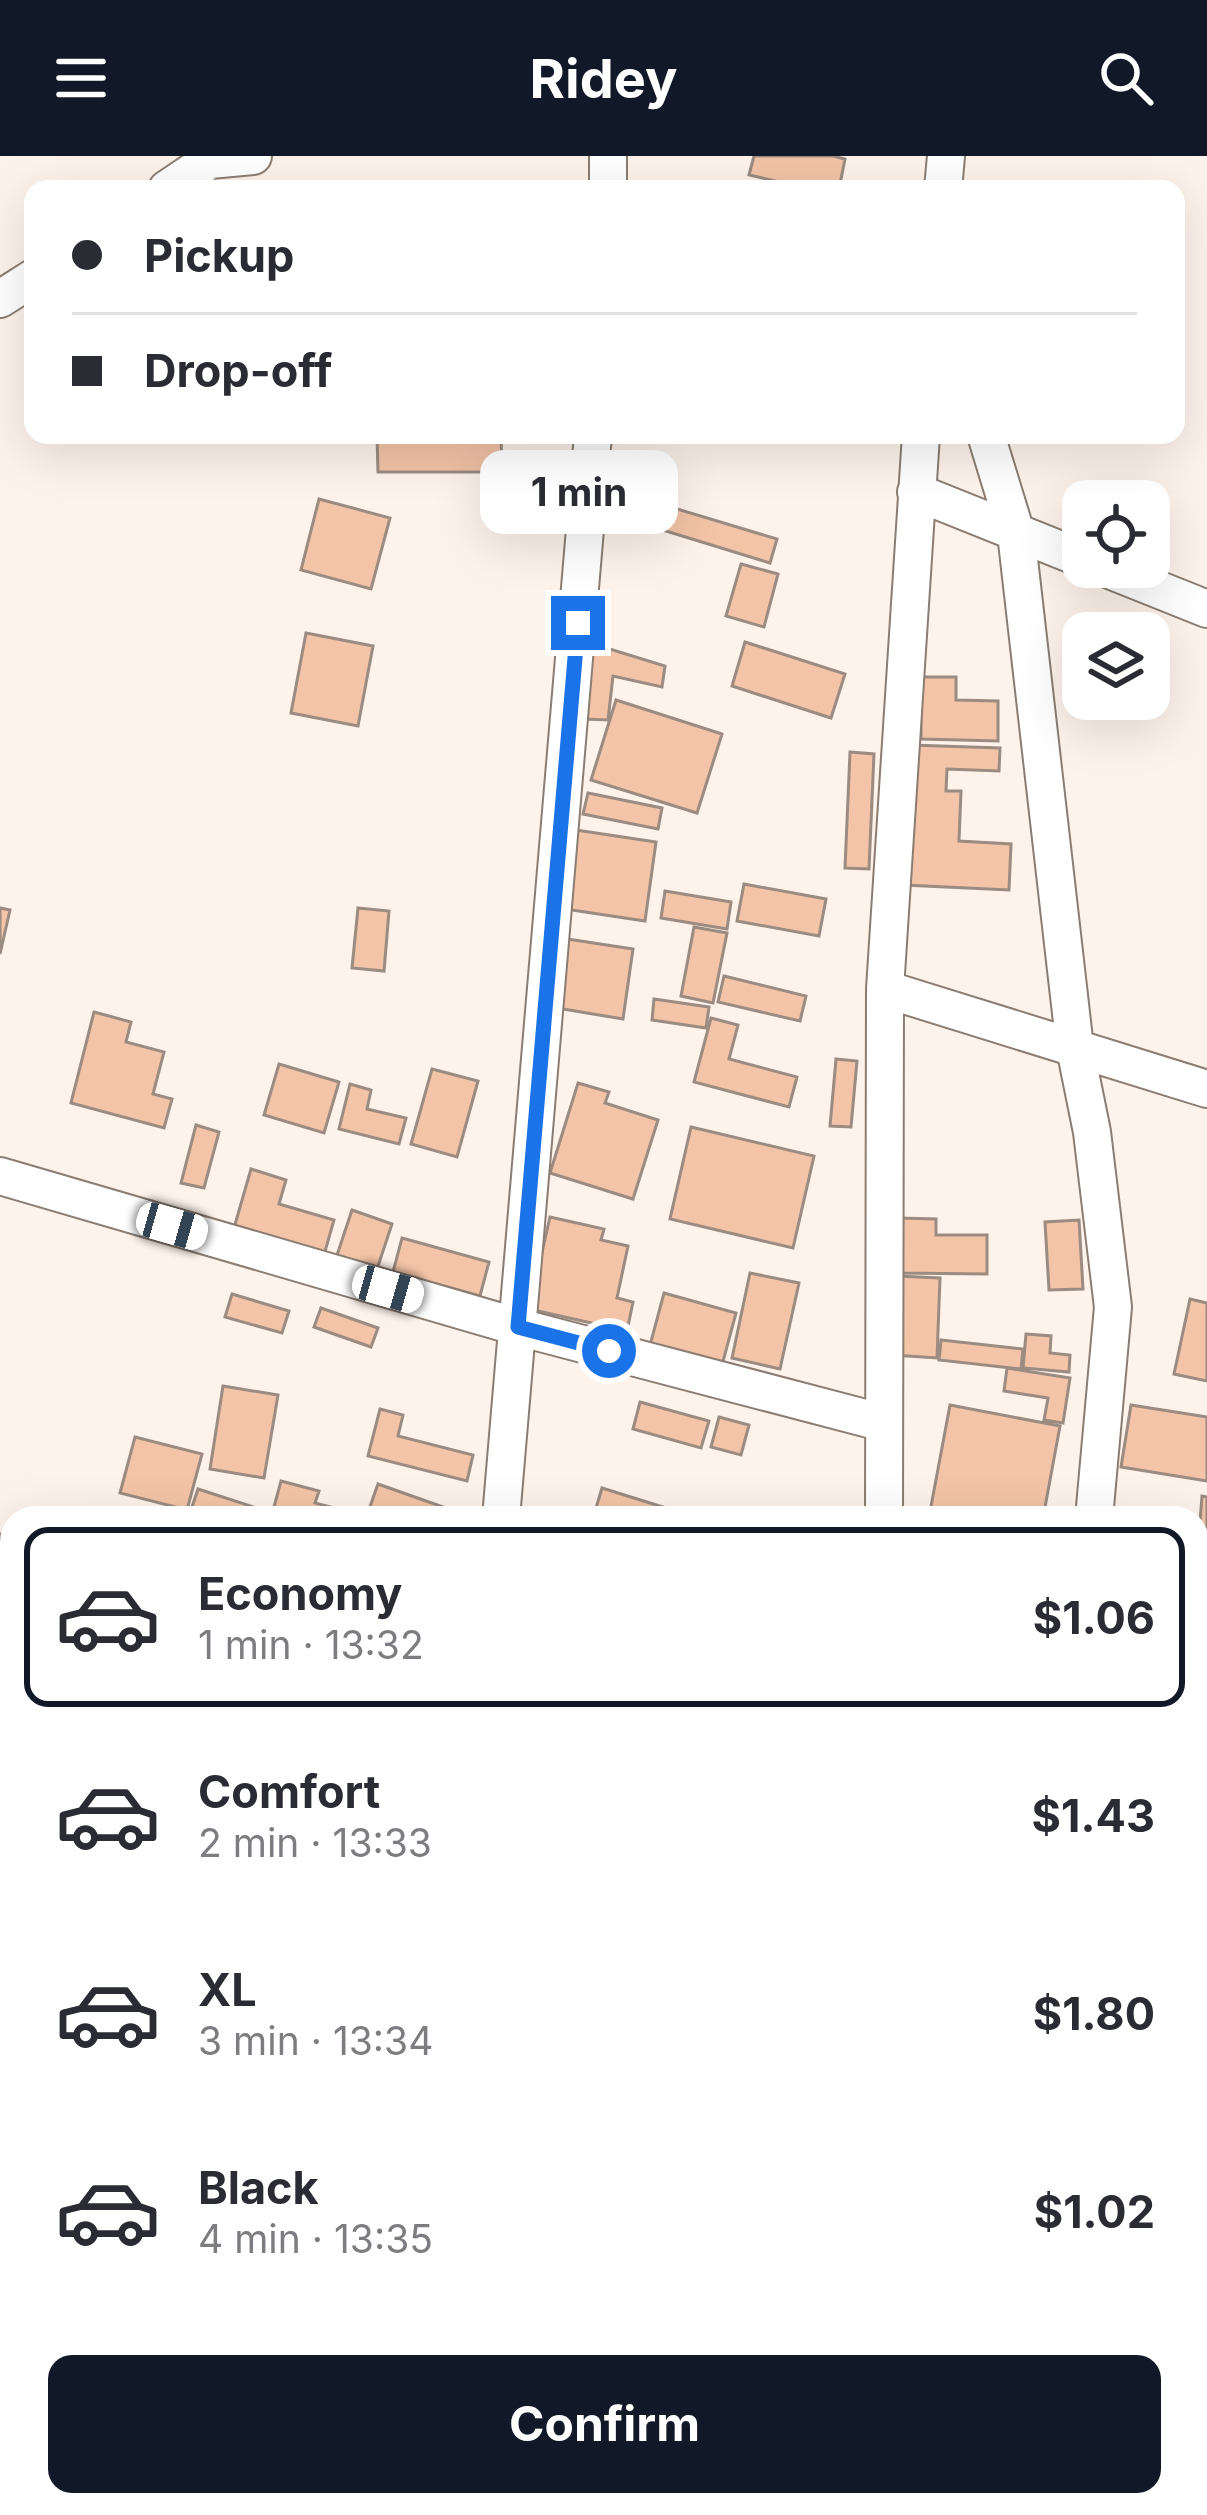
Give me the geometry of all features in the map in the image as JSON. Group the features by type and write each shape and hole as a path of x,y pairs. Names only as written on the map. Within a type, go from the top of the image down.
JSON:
{"street":[{"path":"180,180 210,160 254,156"},
{"path":"501,1506 592,444"},
{"path":"884,1506 885,989 920,444"},
{"path":"989,444 1016,532 1076,1048 1092,1132 1113,1307 1095,1506"},
{"path":"916,492 1062,551"},
{"path":"1170,588 1203,598"},
{"path":"885,989 1207,1089"},
{"path":"0,1176 518,1327 884,1423"}],"building":[{"path":"754,156 845,159 841,180 771,180 749,175"},
{"path":"377,444 501,444 502,472 378,472"},
{"path":"624,493 777,539 770,563 617,516"},
{"path":"319,499 390,518 371,589 301,570"},
{"path":"741,564 778,574 764,627 726,616"},
{"path":"306,633 373,646 358,726 291,713"},
{"path":"587,642 665,666 662,687 613,676 608,720 583,719"},
{"path":"745,642 845,674 831,718 732,686"},
{"path":"921,677 956,677 956,700 998,701 998,741 921,739"},
{"path":"616,700 722,734 697,813 591,780"},
{"path":"910,745 1000,748 999,771 947,769 946,791 961,791 959,841 1011,844 1009,890 904,885"},
{"path":"850,752 874,754 869,869 845,868"},
{"path":"588,793 662,808 658,829 583,814"},
{"path":"576,830 656,842 645,921 565,909"},
{"path":"744,884 826,899 819,936 737,921"},
{"path":"665,891 731,902 727,929 661,918"},
{"path":"0,908 10,910 0,954"},
{"path":"358,908 389,911 384,971 352,968"},
{"path":"694,927 727,933 713,1003 681,996"},
{"path":"561,938 633,949 623,1019 551,1007"},
{"path":"724,976 806,996 800,1021 718,1002"},
{"path":"654,999 709,1007 706,1028 652,1020"},
{"path":"94,1012 131,1022 126,1042 164,1052 153,1094 172,1099 164,1128 71,1103"},
{"path":"711,1018 738,1025 729,1059 797,1077 789,1107 694,1082"},
{"path":"836,1059 857,1061 851,1127 830,1126"},
{"path":"279,1064 339,1082 324,1133 264,1115"},
{"path":"432,1069 478,1081 457,1157 411,1144"},
{"path":"578,1083 609,1092 605,1103 658,1120 633,1199 550,1173"},
{"path":"350,1084 371,1090 367,1109 406,1118 399,1144 339,1129"},
{"path":"196,1125 219,1132 204,1188 181,1183"},
{"path":"691,1127 814,1156 793,1248 670,1219"},
{"path":"251,1169 286,1180 279,1204 334,1220 324,1255 234,1228"},
{"path":"352,1210 392,1224 377,1269 337,1255"},
{"path":"550,1217 604,1229 601,1240 628,1246 617,1298 633,1302 627,1331 529,1309"},
{"path":"897,1218 936,1219 936,1235 987,1235 987,1274 897,1273"},
{"path":"1079,1220 1083,1289 1049,1290 1045,1222"},
{"path":"402,1238 489,1262 480,1296 393,1272"},
{"path":"750,1273 799,1283 780,1369 732,1358"},
{"path":"897,1276 940,1278 937,1358 893,1355"},
{"path":"664,1293 736,1313 721,1369 649,1349"},
{"path":"232,1294 289,1311 282,1333 225,1317"},
{"path":"1190,1299 1207,1303 1207,1381 1174,1374"},
{"path":"321,1308 378,1328 371,1347 314,1327"},
{"path":"1026,1334 1051,1336 1050,1353 1070,1355 1069,1372 1023,1368"},
{"path":"941,1340 1023,1349 1021,1369 939,1360"},
{"path":"1007,1368 1070,1378 1063,1423 1044,1420 1048,1398 1004,1391"},
{"path":"223,1386 278,1395 264,1478 210,1469"},
{"path":"640,1402 709,1421 701,1448 633,1429"},
{"path":"950,1405 1060,1426 1045,1506 931,1506"},
{"path":"1131,1405 1207,1417 1207,1481 1121,1467"},
{"path":"380,1409 403,1415 398,1436 473,1455 467,1481 368,1456"},
{"path":"719,1417 749,1425 741,1455 711,1447"},
{"path":"135,1437 202,1454 188,1506 120,1493"},
{"path":"281,1481 319,1491 315,1503 327,1506 274,1506"},
{"path":"378,1484 440,1506 370,1506"},
{"path":"602,1488 660,1506 597,1506"},
{"path":"198,1489 250,1506 192,1506"}],"route":[{"path":"578,623 518,1327 609,1351"}]}
